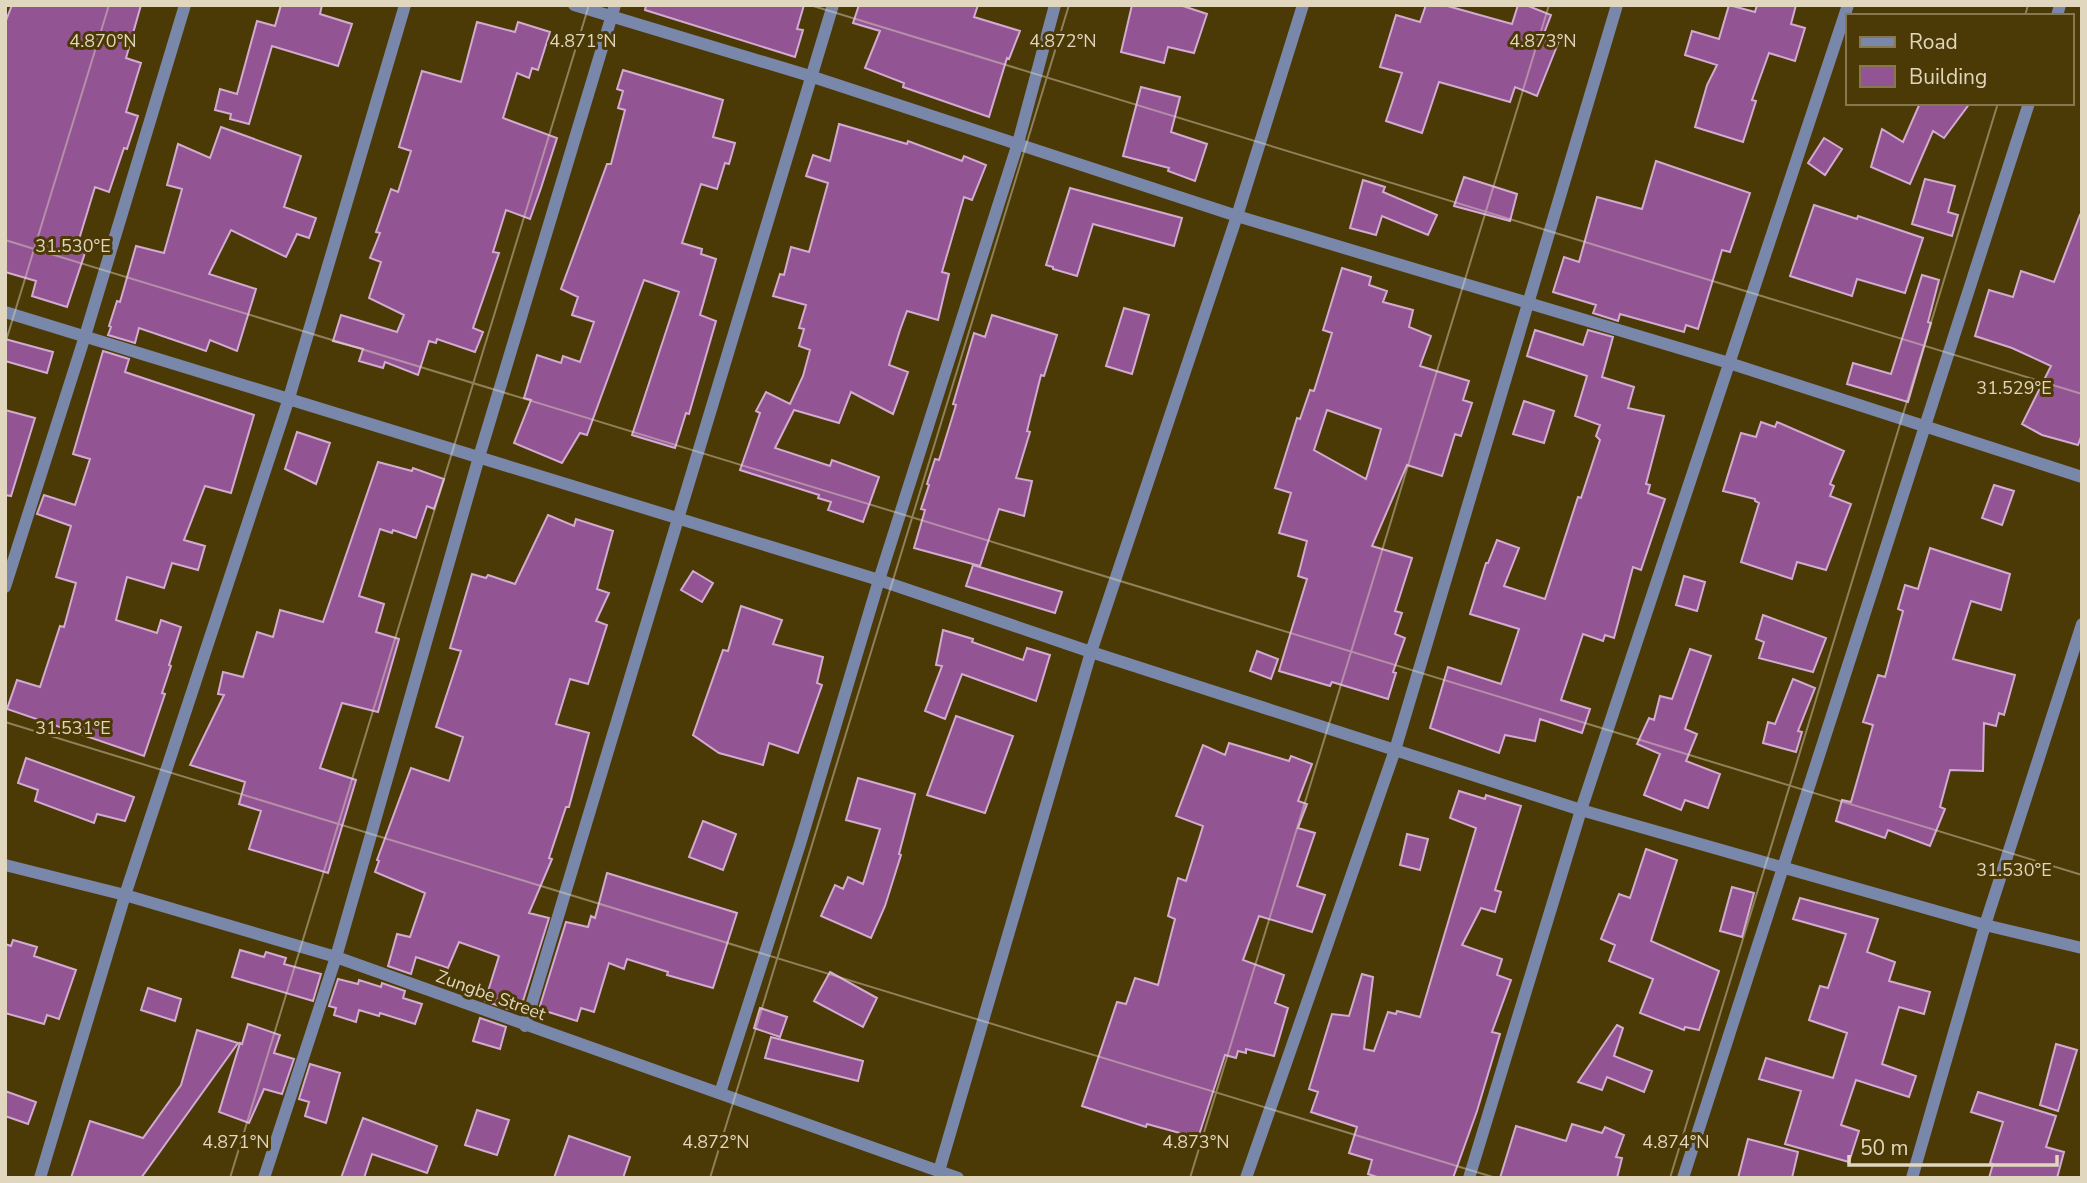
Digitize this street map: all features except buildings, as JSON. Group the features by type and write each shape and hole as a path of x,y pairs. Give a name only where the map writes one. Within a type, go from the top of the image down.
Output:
{"street":[{"path":"5,587 85,336 185,5"},
{"path":"40,1178 125,895 289,398 405,5"},
{"path":"574,5 613,11 1237,216 1729,363 2082,477"},
{"path":"525,1026 833,5"},
{"path":"720,1093 1018,143 1055,5"},
{"path":"939,1171 1091,652 1237,216 1303,5"},
{"path":"1246,1178 1395,750 1617,5"},
{"path":"1469,1178 1581,810 1848,5"},
{"path":"264,1178 336,957 479,457 613,11"},
{"path":"1683,1178 2028,105"},
{"path":"5,312 879,580 1091,652 1581,810 1985,925 2082,948"},
{"path":"1912,1178 1985,925 2082,624"},
{"name":"Zungbe Street","path":"5,865 125,895 336,957 958,1178"}]}
